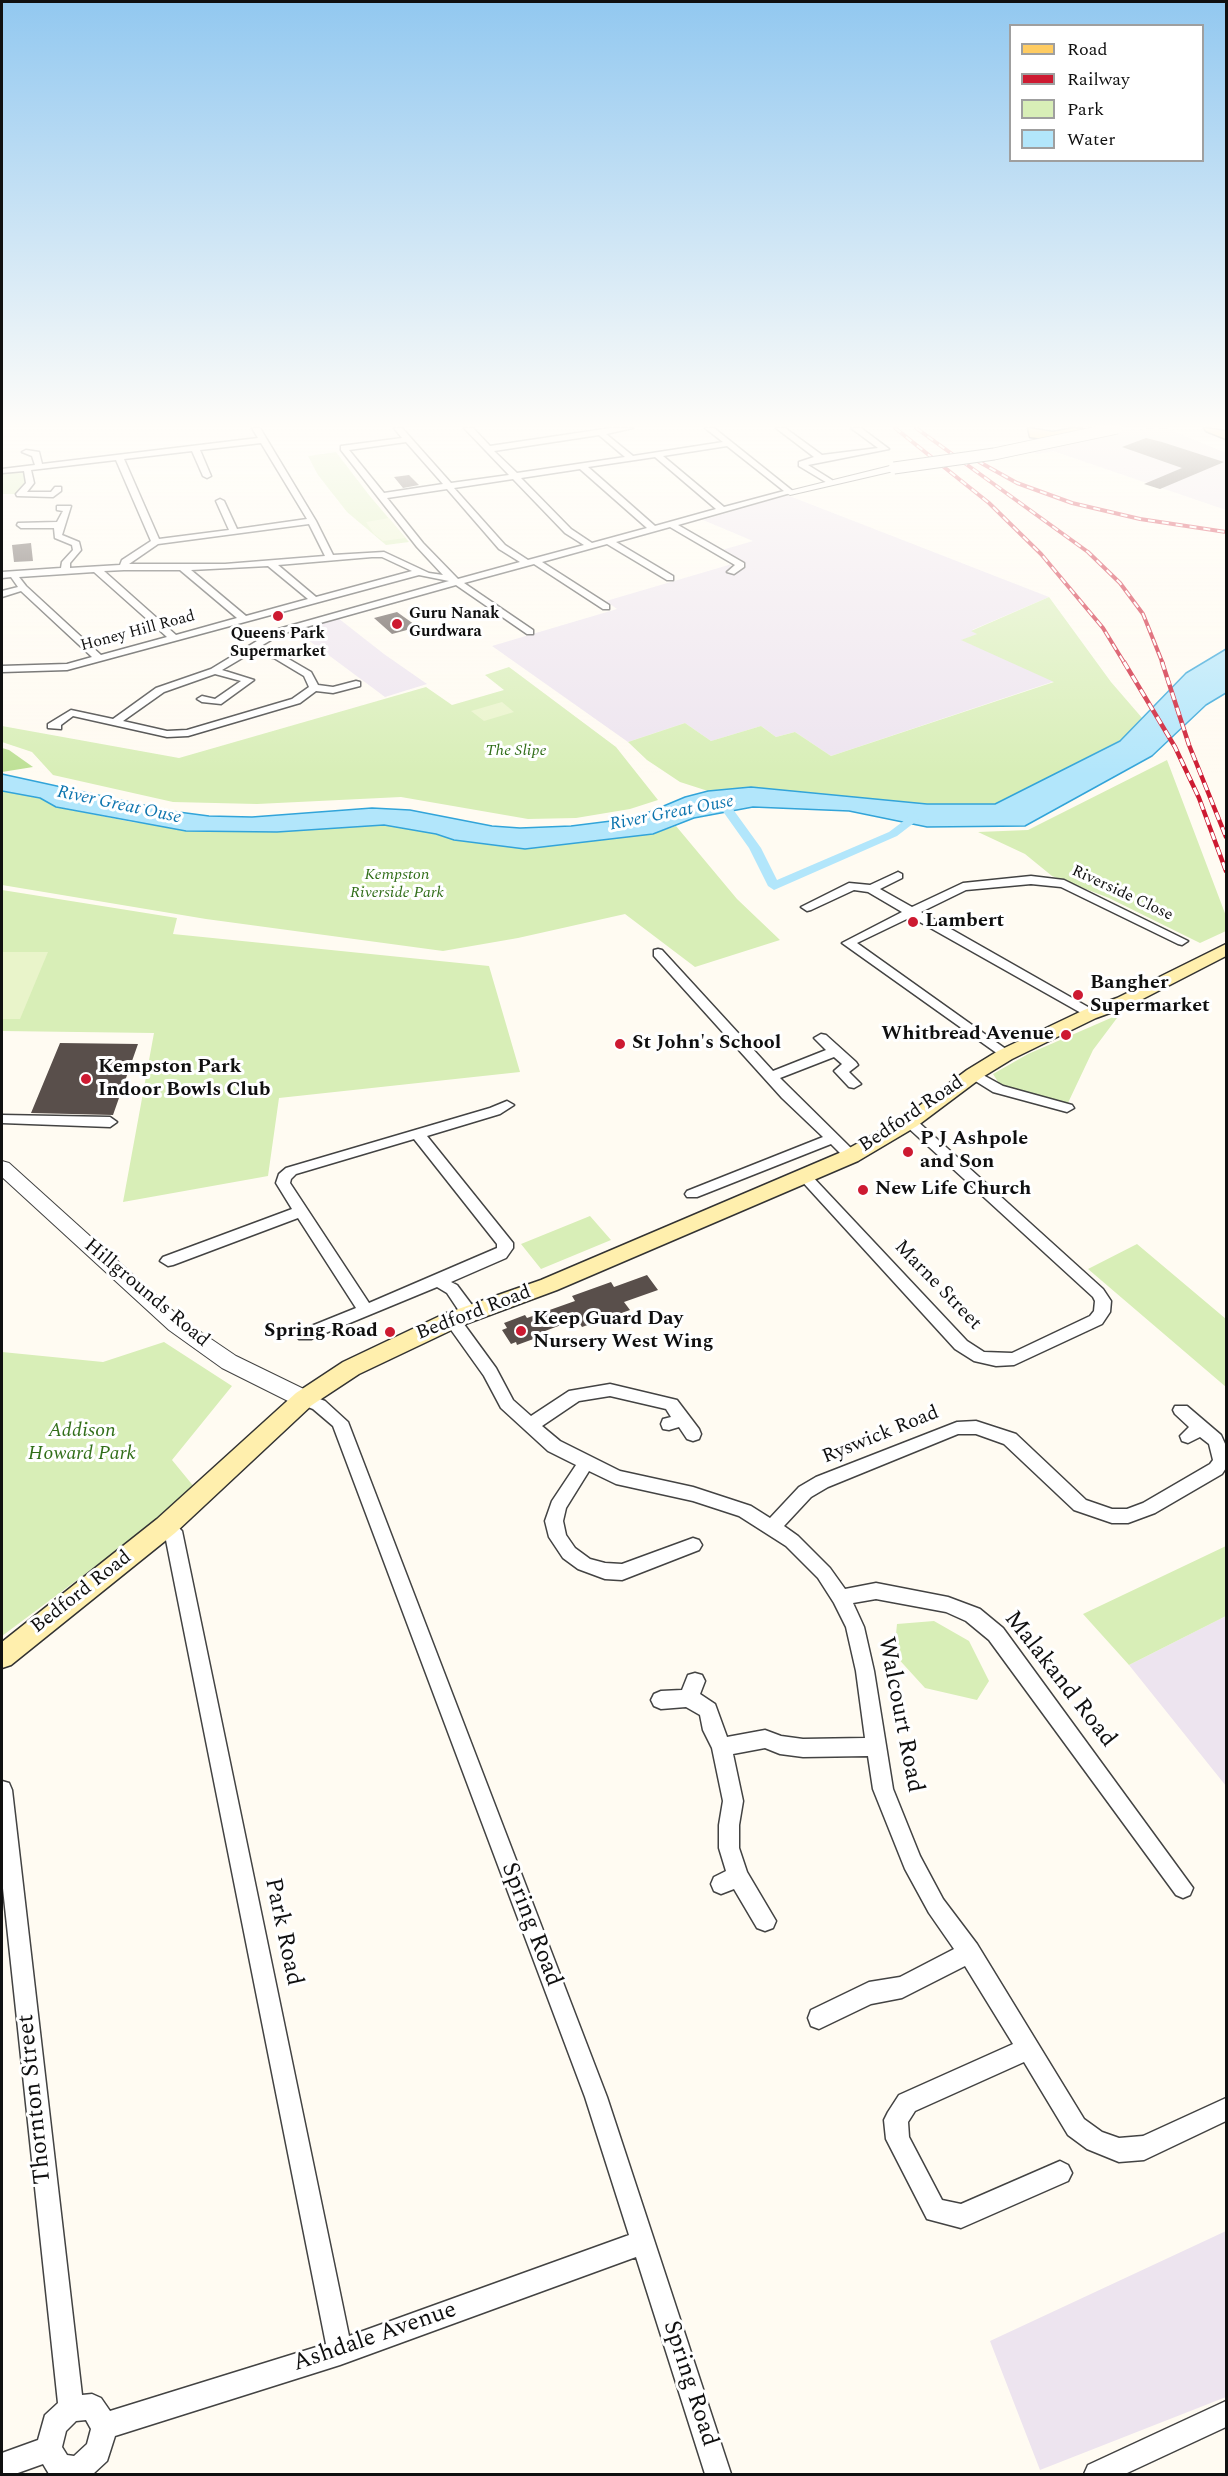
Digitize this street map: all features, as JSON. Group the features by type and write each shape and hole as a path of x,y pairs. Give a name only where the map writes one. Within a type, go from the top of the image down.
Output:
{"main road":[{"name":"Bedford Road","path":"2,1656 166,1526 304,1399 380,1352 460,1317 549,1285 851,1156 910,1122 974,1074 1005,1055 1090,1014 1123,1002 1227,949"}],"street":[{"path":"65,570 66,561 76,550 75,544"},
{"path":"123,567 125,562 154,544"},
{"path":"323,544 330,557"},
{"path":"421,544 453,580"},
{"path":"499,544 606,607"},
{"path":"587,544 591,546"},
{"path":"116,723 160,690 214,670 288,628 453,580 601,544"},
{"path":"611,544 670,578"},
{"path":"704,544 741,565 731,572"},
{"path":"2,575 95,568 272,564 380,554 418,571 453,580 530,632"},
{"path":"272,564 313,599"},
{"path":"182,566 244,618"},
{"name":"Honey Hill Road","path":"2,669 67,668 440,566"},
{"path":"95,568 174,638"},
{"path":"13,574 23,588 99,658"},
{"path":"2,594 23,588"},
{"path":"249,651 277,656 308,674 314,688"},
{"path":"202,699 217,702 249,680 214,670"},
{"path":"57,727 52,726 71,713 166,734 188,733 296,701 314,688 333,690 356,684"},
{"path":"871,889 898,876"},
{"name":"Riverside Close","path":"1005,1055 848,943 963,887 1047,880 1064,884 1182,941"},
{"path":"807,907 853,886 871,889 1090,1014"},
{"path":"658,953 771,1077 833,1138"},
{"path":"821,1038 851,1065 841,1071 854,1084"},
{"path":"771,1077 836,1051"},
{"path":"974,1074 998,1089 1067,1108"},
{"path":"366,1310 283,1183 284,1177 291,1171 418,1133 502,1112"},
{"path":"2,1119 110,1122"},
{"name":"Marne Street","path":"805,1177 961,1345 980,1356 996,1360 1014,1359 1096,1320 1102,1312 1103,1301 1098,1293 910,1122"},
{"path":"305,1335 501,1254 505,1243 418,1133"},
{"name":"Bedford Road","path":"692,1194 833,1138 851,1156"},
{"name":"Hillgrounds Road","path":"2,1167 176,1325 229,1362 304,1399"},
{"path":"168,1261 301,1211"},
{"name":"Walcourt Road","path":"438,1281 452,1289 460,1317 507,1404 554,1446 585,1463 627,1479 718,1500 773,1526 792,1541 824,1573 841,1598 855,1627 865,1671 883,1789 908,1852 936,1906 969,1952 1076,2127 1095,2141 1119,2150 1144,2148 1227,2109"},
{"path":"529,1426 575,1395 590,1391 610,1390 671,1404 676,1421 693,1434"},
{"name":"Spring Road","path":"304,1399 319,1405 340,1422 596,2097 718,2475"},
{"name":"Ryswick Road","path":"773,1526 805,1492 822,1482 957,1428 976,1426 1010,1439 1080,1505 1103,1514 1128,1516 1149,1508 1216,1470 1222,1461 1221,1452 1215,1440 1195,1432 1180,1410"},
{"path":"585,1463 573,1486 558,1506 554,1521 558,1537 569,1553 584,1564 622,1572 693,1545"},
{"name":"Park Road","path":"166,1526 173,1531 340,2352"},
{"name":"Malakand Road","path":"841,1598 876,1591 948,1605 974,1615 996,1634 1183,1888"},
{"path":"661,1700 692,1690 708,1710 713,1730 722,1747 733,1801 729,1826 729,1880 765,1921"},
{"path":"722,1747 765,1739 780,1745 803,1748 875,1747"},
{"name":"Thornton Street","path":"2,1790 70,2408"},
{"path":"819,2018 870,1993 902,1987 969,1952"},
{"path":"1027,2049 907,2103 896,2120 898,2139 935,2211 961,2216 1059,2173"},
{"name":"Ashdale Avenue","path":"105,2426 340,2352 643,2242"},
{"path":"92,2407 105,2426 98,2452 78,2472 59,2467 49,2449 54,2424 70,2408 92,2407"},
{"path":"1097,2475 1227,2414"},
{"path":"2,2466 49,2449"}],"shaded area":[{"path":"744,544 912,544 1049,597 972,630 978,634 962,640 1055,681 831,756 795,732 776,737 761,726 711,741 685,723 628,742 492,646 617,609 606,601 732,564 729,567 744,563 722,550"},
{"path":"338,618 427,684 385,697 296,631"},
{"path":"1226,1616 1226,1786 1129,1665"},
{"path":"1226,2231 1226,2397 1040,2470 990,2341"}],"green space":[{"path":"1049,597 1111,682 1143,719 1120,741 995,804 927,804 751,787 708,791 680,782 647,760 628,742 685,723 711,741 761,726 776,737 795,732 831,756 1054,682 961,640 977,634 971,631"},
{"name":"The Slipe","path":"509,667 616,747 658,800 630,809 576,818 528,819 401,797 257,804 173,802 53,775 32,752 2,742 2,726 179,758 426,687 452,705 504,690 485,675"},
{"path":"502,702 514,712 484,721 471,711"},
{"path":"2,748 9,750 33,767 2,772"},
{"path":"1167,760 1226,916 1226,931 1200,943 1109,898 1052,876 1025,854 978,832 1028,830"},
{"name":"Kempston Riverside Park","path":"2,791 40,798 56,807 132,822 214,832 277,832 384,825 436,834 454,840 525,849 653,834 676,826 737,899 780,940 695,967 625,914 518,938 443,951 206,919 2,885"},
{"path":"2,890 177,918 173,934 489,966 520,1072 279,1098 268,1176 123,1202 154,1033 2,1031"},
{"path":"2,952 48,952 20,1019 2,1019"},
{"path":"1120,1014 1093,1050 1067,1105 1000,1085 993,1074 1028,1054"},
{"path":"590,1216 611,1240 541,1269 521,1244"},
{"path":"1137,1244 1226,1319 1226,1387 1088,1269"},
{"name":"Addison Howard Park","path":"164,1342 232,1386 172,1460 195,1488 148,1527 2,1636 2,1352 103,1362"},
{"path":"1226,1546 1226,1616 1129,1665 1083,1614"},
{"path":"934,1621 969,1641 989,1681 977,1700 925,1688 894,1654 897,1624"}],"water":[{"name":"River Great Ouse","path":"1226,649 1226,693 1206,705 1152,756 1025,826 927,827 849,811 753,807 694,818 653,834 525,849 454,840 436,834 384,825 277,832 186,831 56,807 40,798 2,791 2,774 171,811 209,816 252,817 372,808 410,810 492,826 520,828 571,826 635,818 685,797 708,791 751,787 927,804 995,804 1120,741 1186,673"}],"building":[{"path":"31,544 33,561 14,562 12,545"},
{"name":"Guru Nanak Gurdwara","path":"397,612 418,627 392,634 374,618"},
{"name":"Kempston Park Indoor Bowls Club","path":"60,1043 138,1044 113,1115 31,1113"},
{"path":"647,1275 658,1290 624,1302 630,1310 582,1327 577,1319 537,1334 539,1337 517,1345 516,1342 511,1344 502,1330 507,1328 504,1323 525,1315 527,1318 575,1301 572,1296 611,1282 614,1287"}],"waterway":[{"name":"River Great Ouse","path":"723,803 755,848 774,886 893,834 917,816"}],"railway":[{"path":"1030,544 1103,628 1125,664"},
{"path":"1076,544 1120,583 1143,614 1163,664"},
{"path":"1124,662 1175,747 1199,798 1226,871"},
{"path":"1162,662 1189,745 1226,837"}],"place":[{"name":"Queens Park Supermarket","path":"278,616"},
{"name":"Guru Nanak Gurdwara","path":"397,624"},
{"name":"Lambert","path":"913,922"},
{"name":"Bangher Supermarket","path":"1078,995"},
{"name":"Whitbread Avenue","path":"1066,1035"},
{"name":"St John's School","path":"620,1044"},
{"name":"Kempston Park Indoor Bowls Club","path":"86,1079"},
{"name":"P J Ashpole and Son","path":"908,1152"},
{"name":"New Life Church","path":"863,1190"},
{"name":"Keep Guard Day Nursery West Wing","path":"521,1331"},
{"name":"Spring Road","path":"390,1332"}]}
